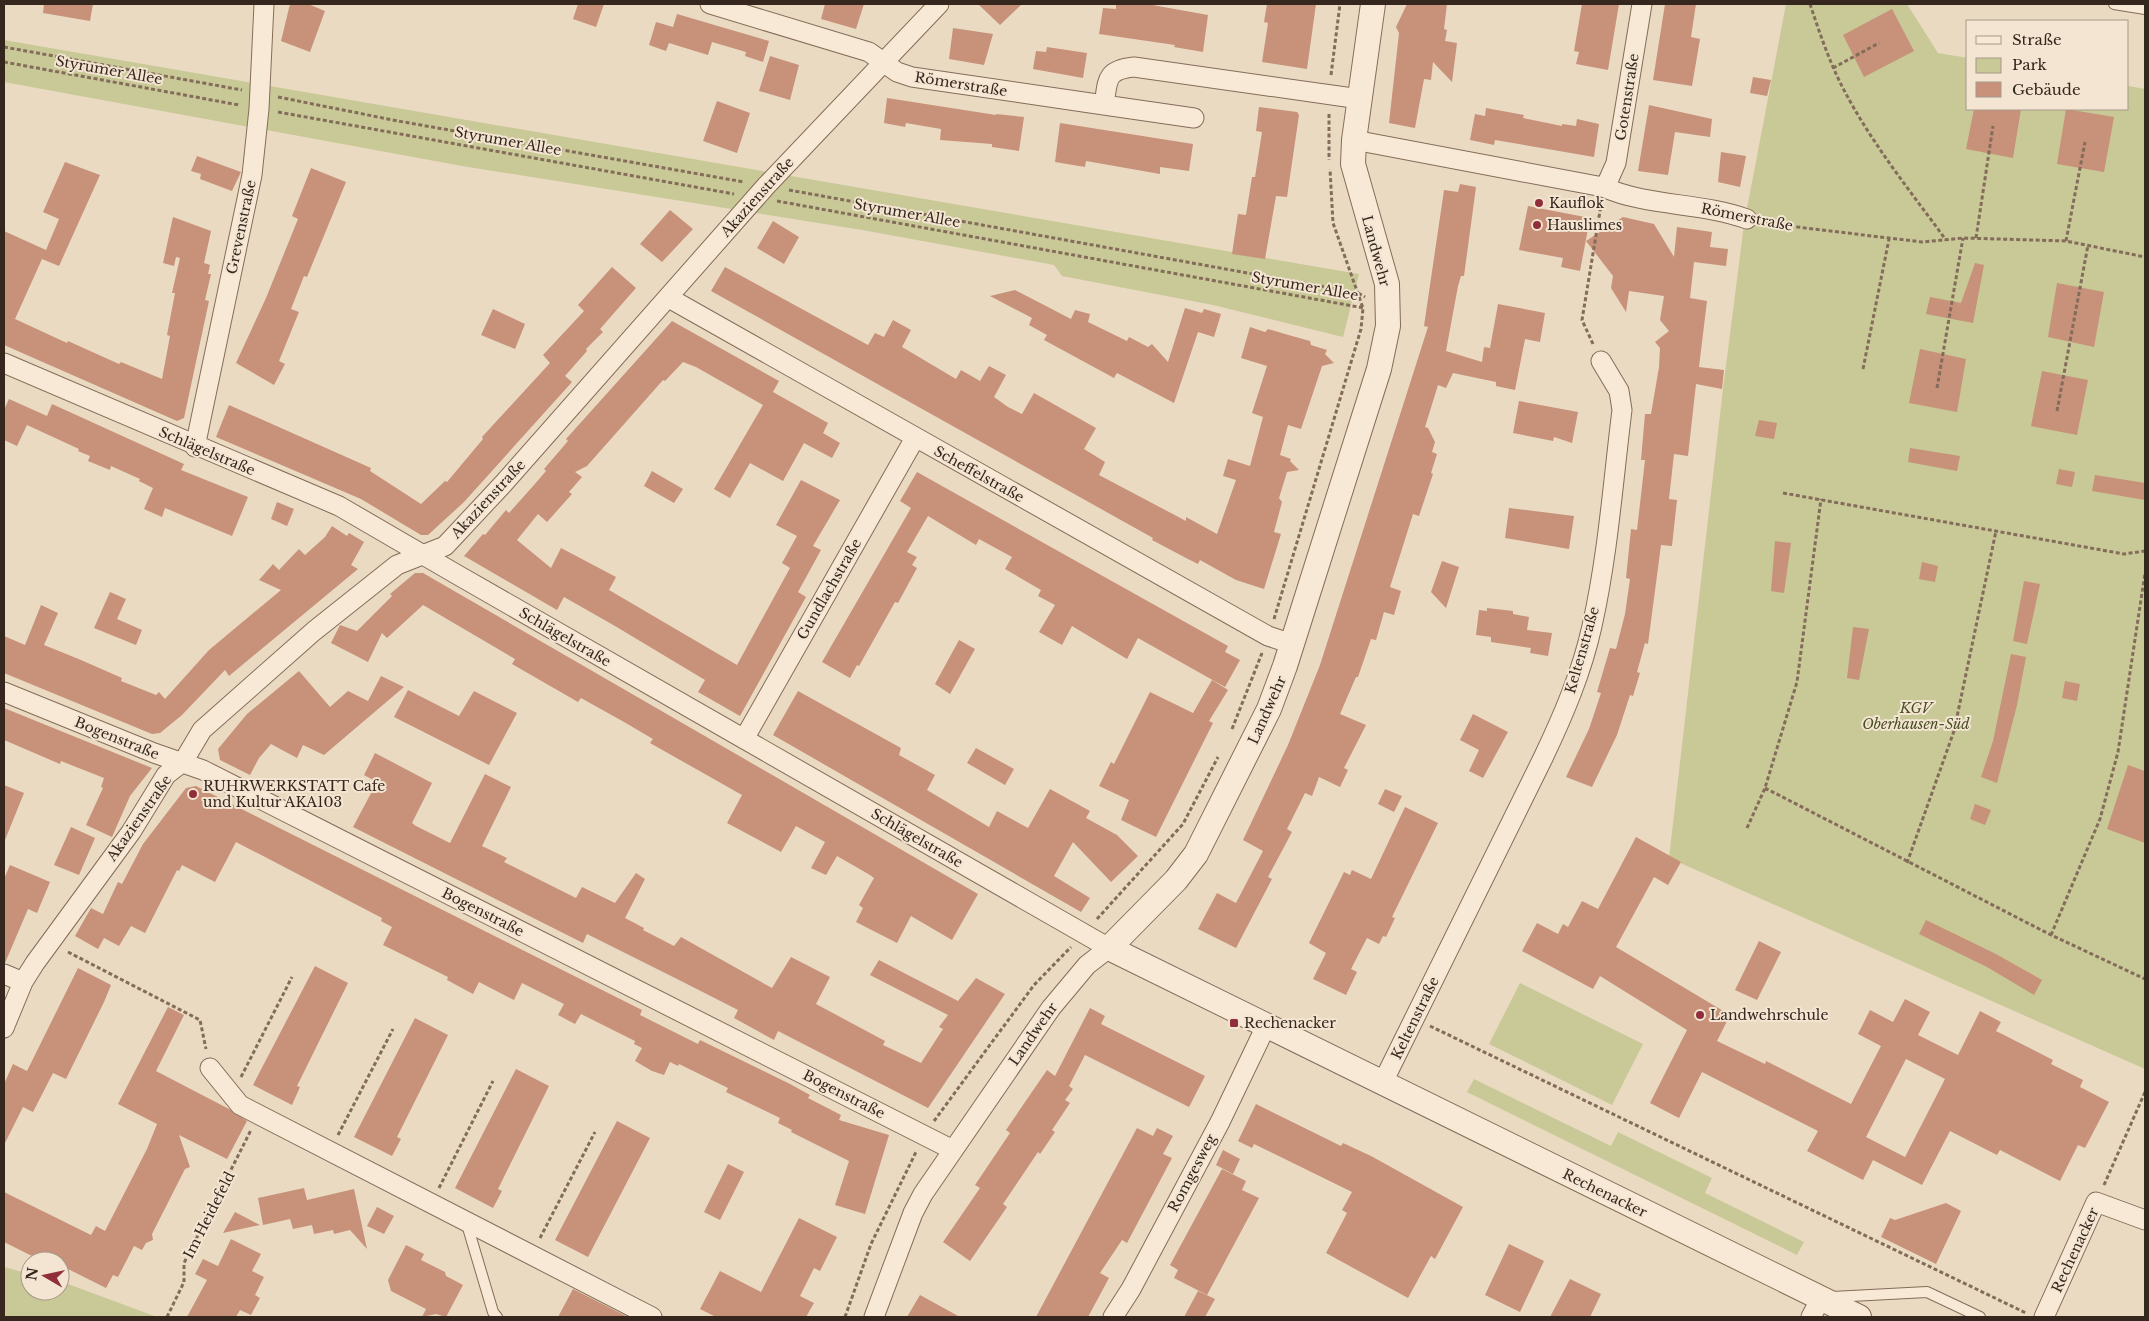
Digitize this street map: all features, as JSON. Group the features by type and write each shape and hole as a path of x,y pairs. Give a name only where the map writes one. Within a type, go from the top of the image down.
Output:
{"street":[{"name":"Römerstraße","path":"710,4 869,52 897,72 912,77 1194,118"},
{"name":"Akazienstraße","path":"4,1028 23,982 49,942 131,832 166,775 183,762 202,730 314,631 397,565 445,546 761,192 939,4"},
{"name":"Landwehr","path":"874,1317 913,1213 923,1194 1056,1001 1087,964 1109,948 1176,880 1196,854 1269,709 1292,644 1379,369 1385,344 1389,312 1385,275 1354,171 1354,140 1373,4"},
{"name":"Gotenstraße","path":"1603,187 1608,182 1616,163 1642,4"},
{"name":"Grevenstraße","path":"195,447 252,175 260,101 259,5"},
{"path":"1104,105 1108,79 1111,74 1124,68 1134,67 1360,100"},
{"name":"Römerstraße","path":"1354,140 1603,187 1623,196 1729,212 1747,219"},
{"name":"Scheffelstraße","path":"668,298 1268,636 1292,644"},
{"name":"Keltenstraße","path":"1382,1084 1557,728 1589,638 1605,550 1622,410 1619,391 1601,361"},
{"name":"Schlägelstraße","path":"4,363 195,447 339,506 1109,948"},
{"name":"Gundlachstraße","path":"744,740 915,438"},
{"name":"Bogenstraße","path":"4,692 154,753 183,762 953,1150"},
{"name":"Rechenacker","path":"1109,948 1382,1084 1816,1307 1859,1317"},
{"path":"4,974 23,982"},
{"name":"Romgesweg","path":"1113,1317 1130,1290 1216,1129 1266,1026"},
{"path":"210,1068 240,1105 652,1317"},
{"name":"Rechenacker","path":"2036,1315 2096,1202 2145,1220"}],"lane":[{"path":"2114,4 2145,10"},
{"path":"466,1221 493,1312 497,1317"},
{"path":"1816,1307 1927,1292 1980,1317"}],"path":[{"path":"1231,731 1268,636 1362,329 1363,308 1332,223 1329,95 1340,4"},
{"path":"1810,4 1832,68 1870,136 1946,240"},
{"path":"1832,68 1879,43"},
{"name":"Styrumer Allee","path":"4,47 260,101 761,192 1358,293 1389,312"},
{"name":"Styrumer Allee","path":"4,62 398,121 1389,312"},
{"path":"1976,238 1993,126"},
{"path":"2066,241 2085,142"},
{"path":"1601,361 1582,320 1603,187"},
{"name":"Römerstraße","path":"1747,219 1922,242 1963,238 2066,241 2145,257"},
{"path":"1937,388 1963,238"},
{"path":"1863,369 1889,239"},
{"path":"2057,411 2088,244"},
{"path":"1783,493 2124,554 2145,551"},
{"path":"1746,828 1765,788 1797,682 1821,499"},
{"path":"1908,863 1954,731 1996,531"},
{"path":"2051,935 2100,819 2118,752 2145,573"},
{"path":"845,1317 871,1244 924,1134 1034,985 1183,824 1222,748"},
{"path":"1765,788 2051,935 2145,979"},
{"path":"49,942 200,1020 210,1068"},
{"path":"231,1096 292,977"},
{"path":"1414,1018 2036,1315"},
{"path":"330,1151 393,1029"},
{"path":"431,1203 493,1081"},
{"path":"2096,1202 2145,1092"},
{"name":"Im Heidefeld","path":"167,1317 184,1282 184,1263 259,1114"},
{"path":"531,1255 594,1132"}],"green space":[{"name":"KGV Oberhausen-Süd","path":"1786,4 1907,4 1938,53 1966,58 1966,110 2129,110 2129,86 2145,89 2145,1069 1669,858 1744,224"},
{"path":"4,40 1359,274 1343,337 1213,305 1062,276 1054,265 862,230 462,166 4,82"},
{"path":"1520,983 1643,1044 1612,1105 1489,1044"},
{"path":"1474,1079 1611,1146 1618,1132 1712,1178 1705,1193 1804,1242 1797,1255 1467,1092"},
{"path":"4,1267 20,1271 20,1301 70,1301 70,1285 157,1317 4,1317"}],"building":[{"path":"44,4 93,4 90,21 43,13"},
{"path":"290,4 308,4 325,11 310,52 281,41"},
{"path":"578,4 604,4 596,27 573,19"},
{"path":"825,4 864,4 856,29 821,19"},
{"path":"978,4 1022,4 1000,25"},
{"path":"1116,4 1147,4 1208,15 1203,52 1174,47 1175,45 1099,34 1103,8 1116,9"},
{"path":"1267,4 1316,4 1307,69 1262,62 1268,23 1264,22"},
{"path":"1407,4 1447,4 1444,29 1447,30 1445,41 1457,43 1452,82 1433,62 1431,80 1424,79 1415,128 1389,123 1399,33 1396,27"},
{"path":"1582,4 1619,4 1608,70 1576,64 1579,52 1574,51"},
{"path":"1665,4 1696,4 1691,37 1700,39 1692,86 1653,80"},
{"path":"1892,9 1914,51 1864,77 1843,35"},
{"path":"677,14 769,41 763,62 745,56 746,52 712,42 708,55 669,43 666,51 649,45 656,22 673,27"},
{"path":"953,28 993,34 984,65 949,59"},
{"path":"1047,47 1087,53 1083,78 1033,69 1036,51 1046,52"},
{"path":"770,56 799,65 790,100 759,91"},
{"path":"1753,77 1771,80 1767,96 1750,93"},
{"path":"887,98 996,115 1024,117 1019,151 992,147 992,144 940,140 941,129 906,123 905,127 884,123"},
{"path":"717,101 750,113 737,153 703,141"},
{"path":"1649,105 1712,119 1710,137 1675,132 1668,175 1638,171"},
{"path":"1259,107 1297,112 1299,115 1287,197 1276,196 1265,259 1232,254 1238,214 1246,215 1252,177 1255,177 1262,132 1256,131"},
{"path":"1486,108 1524,115 1523,118 1562,126 1562,124 1576,126 1577,119 1599,124 1594,157 1495,140 1494,145 1470,140 1475,114 1485,116"},
{"path":"1974,110 2021,110 2013,158 1966,149"},
{"path":"2066,110 2114,117 2104,172 2057,164"},
{"path":"1060,123 1193,144 1189,171 1160,167 1160,174 1086,161 1085,167 1055,162"},
{"path":"1721,152 1746,156 1740,187 1718,182"},
{"path":"197,156 241,172 232,191 200,179 201,174 191,171"},
{"path":"65,162 100,175 59,266 42,259 15,319 67,343 68,341 119,364 121,362 162,379 170,336 167,335 175,293 172,293 180,258 176,257 174,266 163,263 173,217 211,231 204,263 210,265 208,274 211,274 205,300 209,301 184,418 177,421 4,345 4,231 46,250 59,219 43,212"},
{"path":"311,168 346,182 307,277 304,276 291,309 299,312 279,361 285,364 274,385 236,363 266,298 298,219 292,216"},
{"path":"1460,184 1476,187 1464,276 1461,276 1458,286 1446,351 1482,362 1484,347 1490,348 1498,304 1545,313 1540,342 1525,339 1515,390 1496,386 1496,382 1453,373 1446,388 1438,385 1425,427 1428,428 1435,442 1432,452 1437,454 1431,473 1433,474 1419,516 1413,514 1390,587 1401,591 1394,615 1384,612 1376,640 1371,639 1358,677 1356,677 1340,714 1366,725 1344,768 1348,770 1340,787 1319,777 1312,796 1305,793 1287,829 1292,832 1268,877 1272,879 1236,948 1198,929 1217,893 1236,903 1263,851 1243,840 1288,745 1320,665 1428,327 1424,326 1444,190 1458,192"},
{"path":"1528,206 1590,218 1580,271 1561,267 1563,258 1519,250"},
{"path":"670,210 693,229 662,262 640,244"},
{"path":"1623,217 1654,224 1674,257 1677,227 1712,232 1710,247 1728,249 1726,266 1694,262 1690,298 1707,301 1699,367 1724,370 1722,389 1696,384 1688,456 1674,454 1669,499 1677,500 1672,546 1661,545 1648,644 1645,643 1637,672 1640,673 1633,696 1630,695 1617,735 1592,787 1566,777 1589,729 1601,693 1597,692 1610,648 1616,649 1625,614 1630,579 1626,578 1631,529 1637,530 1645,460 1641,460 1645,414 1651,414 1659,367 1660,348 1655,342 1669,331 1660,320 1664,296 1629,291 1626,312 1611,288 1613,276 1586,241"},
{"path":"773,221 799,237 784,264 757,248"},
{"path":"1975,263 1984,265 1973,323 1926,314 1930,297 1961,303"},
{"path":"612,267 636,288 600,329 603,332 586,349 587,351 565,376 572,382 464,502 428,535 421,535 361,499 216,437 229,405 371,468 370,471 421,504 445,481 447,482 483,439 482,437 550,363 543,355 584,311 578,305"},
{"path":"725,267 868,345 875,333 884,337 893,320 911,330 902,347 956,379 961,370 980,381 989,366 1006,375 994,397 1022,414 1034,393 1096,428 1084,449 1105,462 1099,475 1186,521 1186,517 1217,534 1236,480 1223,476 1228,459 1250,466 1263,417 1252,413 1267,366 1241,358 1250,327 1265,332 1268,329 1310,341 1311,345 1327,350 1325,354 1334,363 1322,366 1301,429 1288,425 1280,455 1291,459 1290,461 1299,470 1287,472 1279,498 1282,502 1274,532 1281,534 1264,589 1236,580 1200,560 1198,564 1152,540 1153,538 711,291"},
{"path":"2057,283 2104,292 2094,347 2048,337"},
{"path":"1015,290 1071,319 1075,310 1090,314 1088,322 1127,341 1129,337 1148,347 1152,344 1168,362 1185,308 1202,313 1204,309 1221,314 1214,337 1198,332 1174,403 1117,373 1114,378 1044,340 1047,335 1029,325 1032,318 990,296"},
{"path":"493,309 525,324 515,349 481,335"},
{"path":"672,321 779,381 773,392 828,423 823,433 840,443 832,458 804,443 783,481 750,463 730,498 714,489 763,405 696,367 683,362 665,381 663,380 587,466 575,472 582,477 569,492 572,494 547,522 538,514 517,540 551,568 561,548 616,577 609,590 737,665 790,568 782,563 797,536 776,525 801,480 840,500 813,546 821,550 798,592 806,597 740,716 698,692 705,680 615,626 564,597 557,610 464,556 506,510 509,513 534,485 546,471 544,469 568,441 566,439"},
{"path":"1920,349 1966,359 1957,412 1909,403"},
{"path":"2042,371 2088,380 2077,435 2031,426"},
{"path":"9,399 47,416 52,404 184,464 181,470 248,497 232,536 165,508 162,517 144,509 153,488 139,481 140,479 111,466 110,470 88,461 90,456 78,451 79,449 27,425 17,446 4,440 4,410"},
{"path":"1519,401 1578,412 1572,443 1554,437 1553,441 1513,433"},
{"path":"1759,420 1777,423 1774,439 1755,436"},
{"path":"1910,448 1960,456 1957,471 1908,462"},
{"path":"2059,469 2075,472 2072,487 2056,484"},
{"path":"652,471 683,489 674,503 644,486"},
{"path":"917,472 1228,646 1225,652 1240,660 1225,687 1138,638 1127,659 1072,626 1062,645 1039,632 1055,605 1038,596 1041,590 1005,569 1012,557 979,539 976,545 928,516 907,552 917,557 912,565 917,568 898,603 895,602 859,666 857,665 850,678 822,662 911,508 900,501"},
{"path":"2095,475 2145,483 2145,500 2092,491"},
{"path":"277,502 294,509 287,526 271,519"},
{"path":"1509,508 1574,516 1569,549 1505,538"},
{"path":"332,526 347,536 349,533 364,542 351,565 358,569 229,676 225,670 182,715 160,733 152,734 4,673 4,636 25,645 41,605 58,613 44,645 122,678 121,681 156,695 159,692 165,699 209,650 281,590 259,580 273,564 279,570 299,549 305,555 325,537"},
{"path":"1775,541 1791,543 1784,593 1771,591"},
{"path":"1442,561 1459,567 1446,608 1431,592"},
{"path":"1922,562 1938,566 1935,582 1919,579"},
{"path":"415,573 423,573 978,894 952,940 911,916 897,943 856,922 863,908 859,905 874,878 837,856 826,875 811,868 825,842 796,826 781,852 727,823 742,795 650,743 653,739 624,722 581,698 578,702 512,664 515,659 423,605 387,638 382,633 368,662 331,643 340,625 357,631 392,596 390,594"},
{"path":"2024,581 2040,584 2027,644 2013,641"},
{"path":"110,592 126,599 117,619 142,630 136,645 94,628"},
{"path":"1487,608 1513,611 1513,614 1529,617 1527,630 1552,633 1548,656 1530,653 1531,648 1491,642 1491,637 1476,635 1479,610 1487,611"},
{"path":"1853,627 1869,629 1859,680 1847,678"},
{"path":"959,640 975,649 950,694 935,684"},
{"path":"2011,654 2026,657 2017,705 1997,783 1981,777 1993,741"},
{"path":"299,671 330,707 348,691 368,701 381,676 404,687 324,755 303,745 297,758 271,744 259,758 250,775 220,760 218,749 247,714"},
{"path":"1212,680 1228,690 1209,721 1213,723 1156,837 1121,820 1129,800 1099,786 1111,762 1114,764 1150,692 1193,713"},
{"path":"2065,681 2080,684 2077,701 2062,698"},
{"path":"408,690 459,716 474,691 517,713 489,765 394,717"},
{"path":"798,691 901,748 899,755 935,775 927,790 989,827 997,811 1028,828 1050,789 1090,811 1086,818 1117,835 1138,856 1111,882 1073,842 1054,876 1090,898 1081,912 773,735"},
{"path":"4,708 152,768 130,796 112,837 86,825 103,788 101,787 104,778 61,761 60,764 4,740"},
{"path":"1473,714 1508,732 1483,778 1469,771 1479,750 1460,740"},
{"path":"976,748 1014,769 1005,785 967,763"},
{"path":"375,753 432,783 412,823 416,826 450,843 485,774 511,787 482,846 507,858 504,862 576,898 582,887 615,903 636,873 645,879 625,918 644,928 643,930 674,946 681,937 772,988 791,957 830,977 816,1004 885,1041 883,1045 921,1063 943,1029 939,1027 948,1015 870,975 879,960 958,1001 976,978 1005,994 928,1108 778,1031 774,1040 734,1018 738,1010 587,934 583,943 353,827 377,782 364,775"},
{"path":"2128,765 2145,771 2145,843 2107,829"},
{"path":"4,785 24,793 5,840 4,840"},
{"path":"196,786 642,1010 640,1015 698,1044 700,1040 790,1084 810,1095 808,1098 841,1115 839,1120 889,1135 865,1214 835,1205 849,1161 791,1132 792,1130 778,1123 780,1118 726,1092 728,1088 679,1064 678,1066 670,1062 664,1075 652,1071 635,1061 642,1048 634,1044 635,1041 581,1014 575,1024 558,1015 564,1004 522,983 514,1000 479,982 473,994 447,980 448,977 383,945 392,927 381,921 382,918 236,842 215,882 182,865 179,871 177,870 145,933 131,926 119,946 104,938 98,949 75,936 91,908 103,914 118,882 122,884 143,844 186,788"},
{"path":"1385,789 1402,796 1394,812 1378,804"},
{"path":"1975,804 1991,810 1985,825 1970,819"},
{"path":"1405,807 1438,823 1392,917 1395,918 1386,937 1383,936 1379,944 1367,938 1351,969 1357,972 1346,995 1313,979 1326,953 1309,943 1344,872 1350,875 1352,870 1371,879"},
{"path":"71,827 95,838 79,875 54,865"},
{"path":"1636,837 1681,862 1668,885 1654,877 1616,947 1730,1015 1717,1041 1765,1064 1766,1061 1851,1104 1881,1046 1858,1034 1870,1010 1893,1022 1905,999 1930,1012 1918,1035 1958,1055 1980,1011 2001,1022 1996,1031 2053,1060 2051,1064 2083,1080 2080,1087 2109,1102 2085,1148 2078,1145 2060,1181 2000,1150 1997,1155 1950,1131 1922,1185 1873,1160 1863,1180 1807,1151 1818,1131 1702,1072 1679,1118 1650,1103 1687,1030 1600,976 1593,989 1522,951 1537,923 1558,934 1563,924 1568,927 1582,901 1598,909","holes":["1906,1059 1945,1079 1905,1157 1866,1137"]},
{"path":"10,865 50,882 37,913 28,909 5,963 4,879"},
{"path":"1926,920 1996,954 2042,980 2034,995 1987,967 1919,934"},
{"path":"1759,941 1781,952 1757,1000 1735,990"},
{"path":"315,966 348,983 297,1086 300,1087 292,1105 253,1085"},
{"path":"78,968 111,985 104,1002 66,1079 53,1073 33,1112 23,1107 4,1145 4,1084 13,1064 27,1071"},
{"path":"168,1007 184,1015 156,1071 229,1109 247,1121 227,1159 179,1135 190,1167 185,1169 152,1234 153,1240 146,1243 142,1250 134,1246 118,1277 113,1275 106,1288 70,1270 70,1251 22,1251 4,1242 4,1192 91,1235 96,1226 105,1231 147,1149 157,1124 118,1104"},
{"path":"1090,1008 1105,1016 1101,1024 1205,1076 1189,1107 1085,1055 1069,1086 1073,1089 1065,1100 1070,1103 1052,1130 1055,1132 1040,1154 1038,1152 1003,1204 1007,1207 970,1261 943,1242 980,1188 975,1185 1010,1133 1006,1130 1047,1070 1055,1076"},
{"path":"415,1018 448,1035 397,1137 401,1139 392,1156 354,1137"},
{"path":"516,1069 549,1086 498,1189 502,1191 493,1208 455,1188"},
{"path":"1256,1104 1341,1146 1343,1143 1371,1156 1463,1207 1435,1259 1431,1256 1408,1298 1326,1253 1347,1213 1342,1210 1352,1192 1254,1144 1252,1148 1238,1141"},
{"path":"617,1121 650,1138 588,1257 555,1240"},
{"path":"1137,1128 1153,1136 1157,1128 1173,1136 1163,1154 1172,1158 1127,1243 1122,1240 1100,1273 1109,1278 1088,1317 1036,1317"},
{"path":"1223,1150 1240,1159 1233,1174 1216,1165"},
{"path":"728,1164 744,1172 720,1220 704,1212"},
{"path":"1222,1169 1246,1181 1242,1190 1259,1198 1207,1295 1174,1278 1178,1270 1170,1265"},
{"path":"304,1188 307,1200 354,1189 367,1249 350,1230 334,1234 333,1230 314,1234 312,1225 293,1229 290,1219 263,1225 258,1198"},
{"path":"1946,1203 1961,1211 1936,1264 1881,1237 1890,1218 1895,1220"},
{"path":"377,1207 394,1216 384,1234 367,1226"},
{"path":"235,1212 260,1225 223,1233"},
{"path":"799,1218 837,1237 820,1271 814,1268 800,1296 814,1303 806,1317 716,1317 700,1309 720,1271 761,1292"},
{"path":"231,1239 261,1254 252,1271 264,1277 255,1295 260,1298 251,1315 240,1310 236,1317 187,1317 207,1280 195,1274 203,1259 218,1266"},
{"path":"1509,1244 1544,1261 1520,1312 1485,1295"},
{"path":"406,1245 424,1254 421,1260 445,1272 446,1276 463,1285 446,1317 436,1314 422,1317 426,1309 391,1291 388,1280"},
{"path":"1570,1279 1601,1294 1590,1317 1550,1317"},
{"path":"573,1289 628,1317 558,1317"},
{"path":"1198,1291 1215,1299 1205,1317 1184,1317"},
{"path":"920,1295 960,1317 907,1317"}],"place":[{"name":"Kauflok","path":"1539,203"},
{"name":"Hauslimes","path":"1537,225"},
{"name":"RUHRWERKSTATT Cafe und Kultur AKA103","path":"193,794"},
{"name":"Landwehrschule","path":"1700,1015"},
{"name":"Rechenacker","path":"1234,1023"}]}
